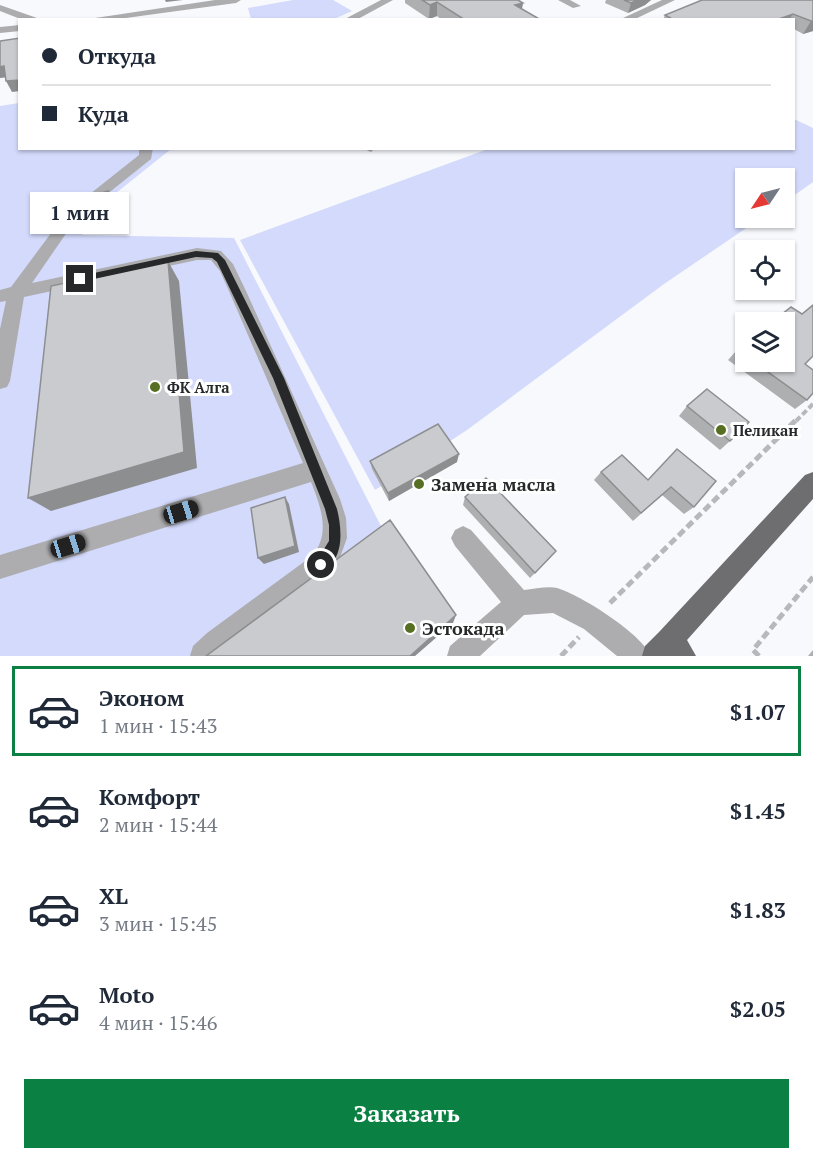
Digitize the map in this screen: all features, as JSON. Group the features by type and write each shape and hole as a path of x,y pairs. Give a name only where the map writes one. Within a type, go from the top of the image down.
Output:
{"main road":[{"path":"669,651 813,483"}],"street":[{"path":"99,18 199,2 236,0"},
{"path":"353,18 388,0"},
{"path":"563,0 576,6"},
{"path":"628,18 670,0"},
{"path":"0,8 28,18"},
{"path":"0,30 18,28"},
{"path":"0,381 8,295 71,216 146,156 146,150"},
{"path":"8,295 196,254 214,255 227,268 279,378 316,470 335,525 335,541 331,553 321,565 216,642 203,656"},
{"path":"0,567 316,470"},
{"path":"463,538 519,603"},
{"path":"460,656 519,603 555,600 593,620 638,656"}],"path":[{"path":"561,656 659,553 813,404"},
{"path":"759,656 753,650 813,577"}],"shaded area":[{"path":"293,0 333,0 352,11 336,18 251,18 248,8"},
{"name":"ФК Алга","path":"18,103 18,150 170,150 86,217 82,235 234,238 386,536 226,656 0,656 0,106"},
{"path":"795,119 813,128 813,182 795,195 795,168 735,168 735,228 746,228 664,284 467,430 375,490 240,240 485,150 795,150"}],"building":[{"path":"422,0 518,0 523,3 515,5 538,18 462,18 437,2 430,5"},
{"path":"702,0 813,0 813,21 793,14 782,18 670,18 665,15"},
{"path":"18,38 18,80 6,81 4,66 0,67 0,41"},
{"path":"108,191 119,208 92,218 82,200"},
{"path":"168,261 184,452 28,498 51,286"},
{"path":"813,305 813,356 805,364 813,370 813,393 807,400 768,372 795,372 795,312 785,312 791,307 802,314"},
{"path":"707,389 749,422 730,441 687,406"},
{"path":"438,424 459,454 388,493 370,461"},
{"path":"677,449 716,481 694,507 671,487 641,513 601,472 622,455 648,480"},
{"path":"486,478 556,551 535,573 465,497"},
{"path":"285,497 295,546 258,558 251,508"},
{"path":"390,520 456,615 410,656 206,656"}],"place":[{"name":"ФК Алга","path":"155,387"},
{"name":"Пеликан","path":"721,430"},
{"name":"Замена масла","path":"419,484"},
{"name":"Эстокада","path":"410,628"}],"route":[{"path":"80,279 196,254 207,253 221,260 227,268 279,378 331,509 335,525 335,541 331,553 321,565"}]}
